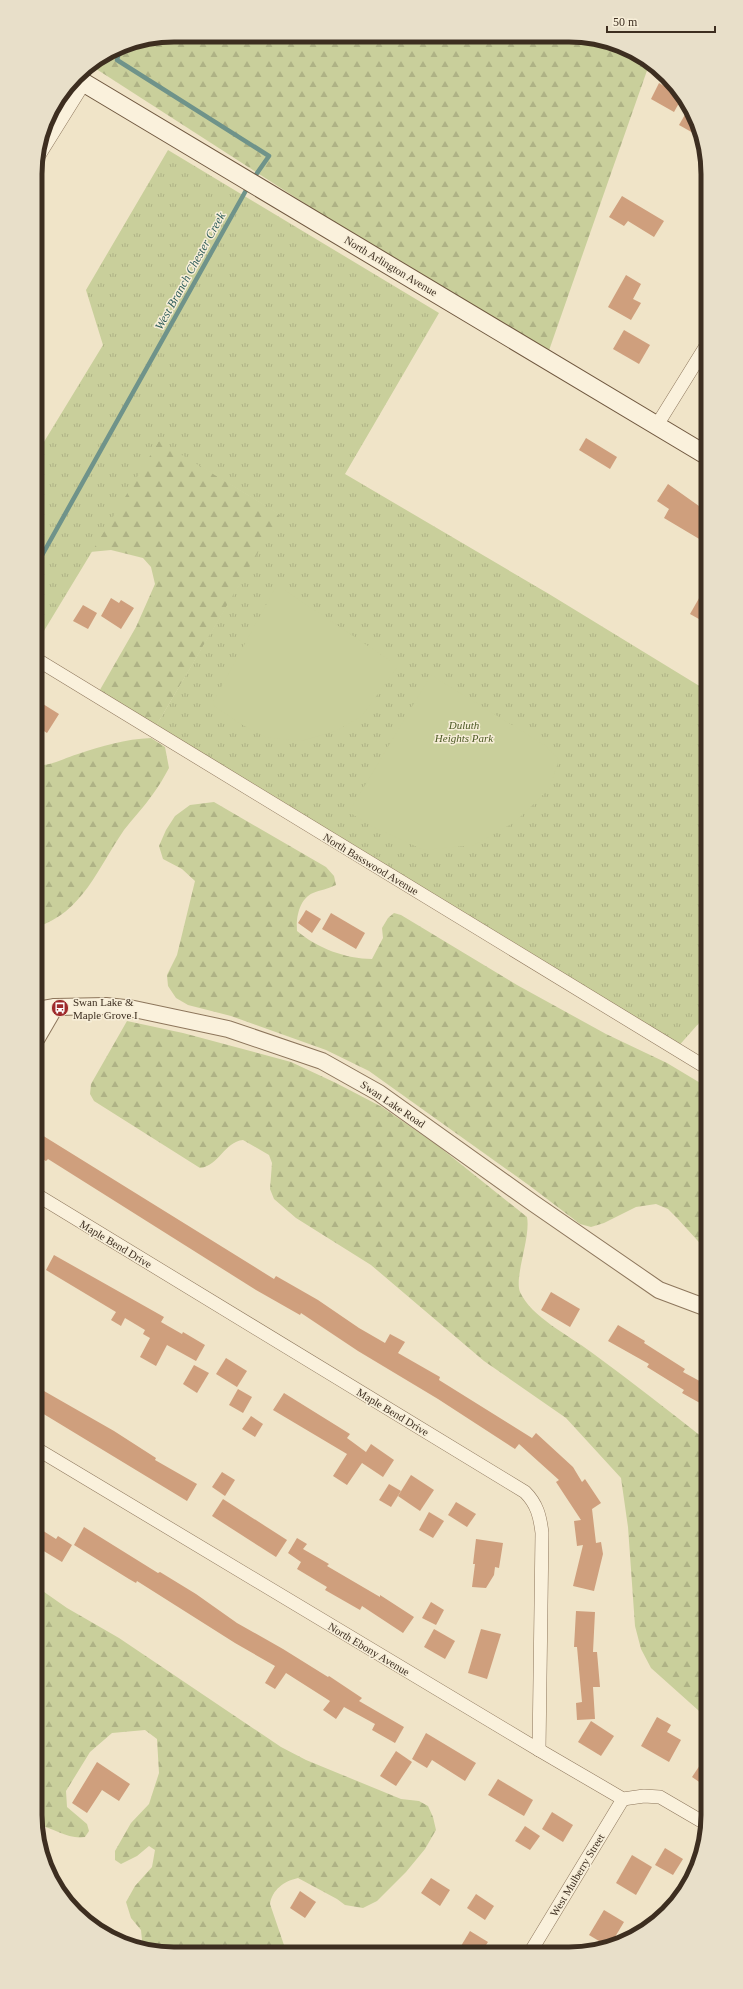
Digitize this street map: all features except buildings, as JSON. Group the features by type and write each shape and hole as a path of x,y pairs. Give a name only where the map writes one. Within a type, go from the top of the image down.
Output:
{"main road":[{"name":"North Arlington Avenue","path":"81,81 701,452"}],"street":[{"path":"46,143 78,84"},
{"path":"657,425 701,354"},
{"name":"North Basswood Avenue","path":"42,663 701,1064"},
{"name":"Swan Lake Road","path":"42,1009 55,1007 106,1006 134,1009 228,1029 322,1061 380,1093 533,1203 659,1290 701,1306"},
{"path":"42,1029 55,1007"},
{"name":"Maple Bend Drive","path":"42,1198 511,1484 533,1500 538,1509 542,1533 539,1750"},
{"name":"North Ebony Avenue","path":"42,1452 623,1799"},
{"path":"623,1799 644,1796 660,1797 701,1820"},
{"name":"West Mulberry Street","path":"532,1947 623,1799"}],"green space":[{"path":"174,42 578,42 612,49 642,64 648,68 546,359 95,68 108,60 131,49 157,43"},
{"name":"Duluth Heights Park","path":"168,150 439,313 345,474 549,594 701,687 701,1021 676,1049 153,731 280,515 159,441 42,634 42,445 103,345 86,290"},
{"path":"159,440 281,515 153,731 97,695 136,627 155,584 151,567 143,558 111,550 90,552"},
{"path":"277,585 398,666 362,716 336,731 301,741 265,737 237,722 212,704"},
{"path":"431,675 546,746 559,760 549,789 515,822 474,845 424,850 373,827 349,812"},
{"path":"151,738 165,747 169,768 150,799 124,830 88,887 66,911 52,921 42,925 42,765 53,763 114,743"},
{"path":"214,802 326,867 334,876 336,885 308,896 299,909 297,920 297,931 314,943 342,955 372,959 383,938 382,928 388,918 394,913 401,915 517,985 606,1034 667,1063 701,1083 701,1244 668,1209 656,1204 636,1207 604,1223 591,1227 580,1224 530,1186 369,1071 326,1050 231,1016 188,1005 176,998 168,986 167,975 177,955 195,881 182,869 163,859 159,846 166,830 175,816 190,805"},
{"path":"127,1021 183,1033 291,1062 382,1107 437,1145 527,1217 527,1235 519,1277 520,1292 525,1301 542,1318 606,1363 701,1436 701,1713 651,1668 641,1649 635,1626 628,1527 621,1478 566,1418 484,1361 371,1265 296,1218 274,1199 270,1189 272,1163 269,1155 243,1140 231,1145 212,1163 200,1168 94,1101 90,1094 91,1084"},
{"path":"42,1590 67,1608 119,1638 281,1747 306,1760 401,1799 419,1801 428,1806 433,1817 436,1830 425,1849 406,1872 377,1901 363,1908 345,1905 337,1899 298,1878 288,1881 276,1890 270,1904 285,1947 174,1947 157,1946 142,1943 141,1930 131,1918 126,1902 135,1886 152,1867 155,1850 149,1846 137,1856 121,1864 115,1860 115,1851 131,1823 149,1804 159,1773 157,1739 145,1730 112,1733 90,1752 66,1791 67,1807 87,1824 89,1831 85,1837 73,1837 42,1824"}],"waterway":[{"name":"West Branch Chester Creek","path":"118,55 117,60 269,156 253,179"},
{"name":"West Branch Chester Creek","path":"42,555 249,185"}],"place":[{"name":"Swan Lake & Maple Grove I","path":"60,1008"}]}
